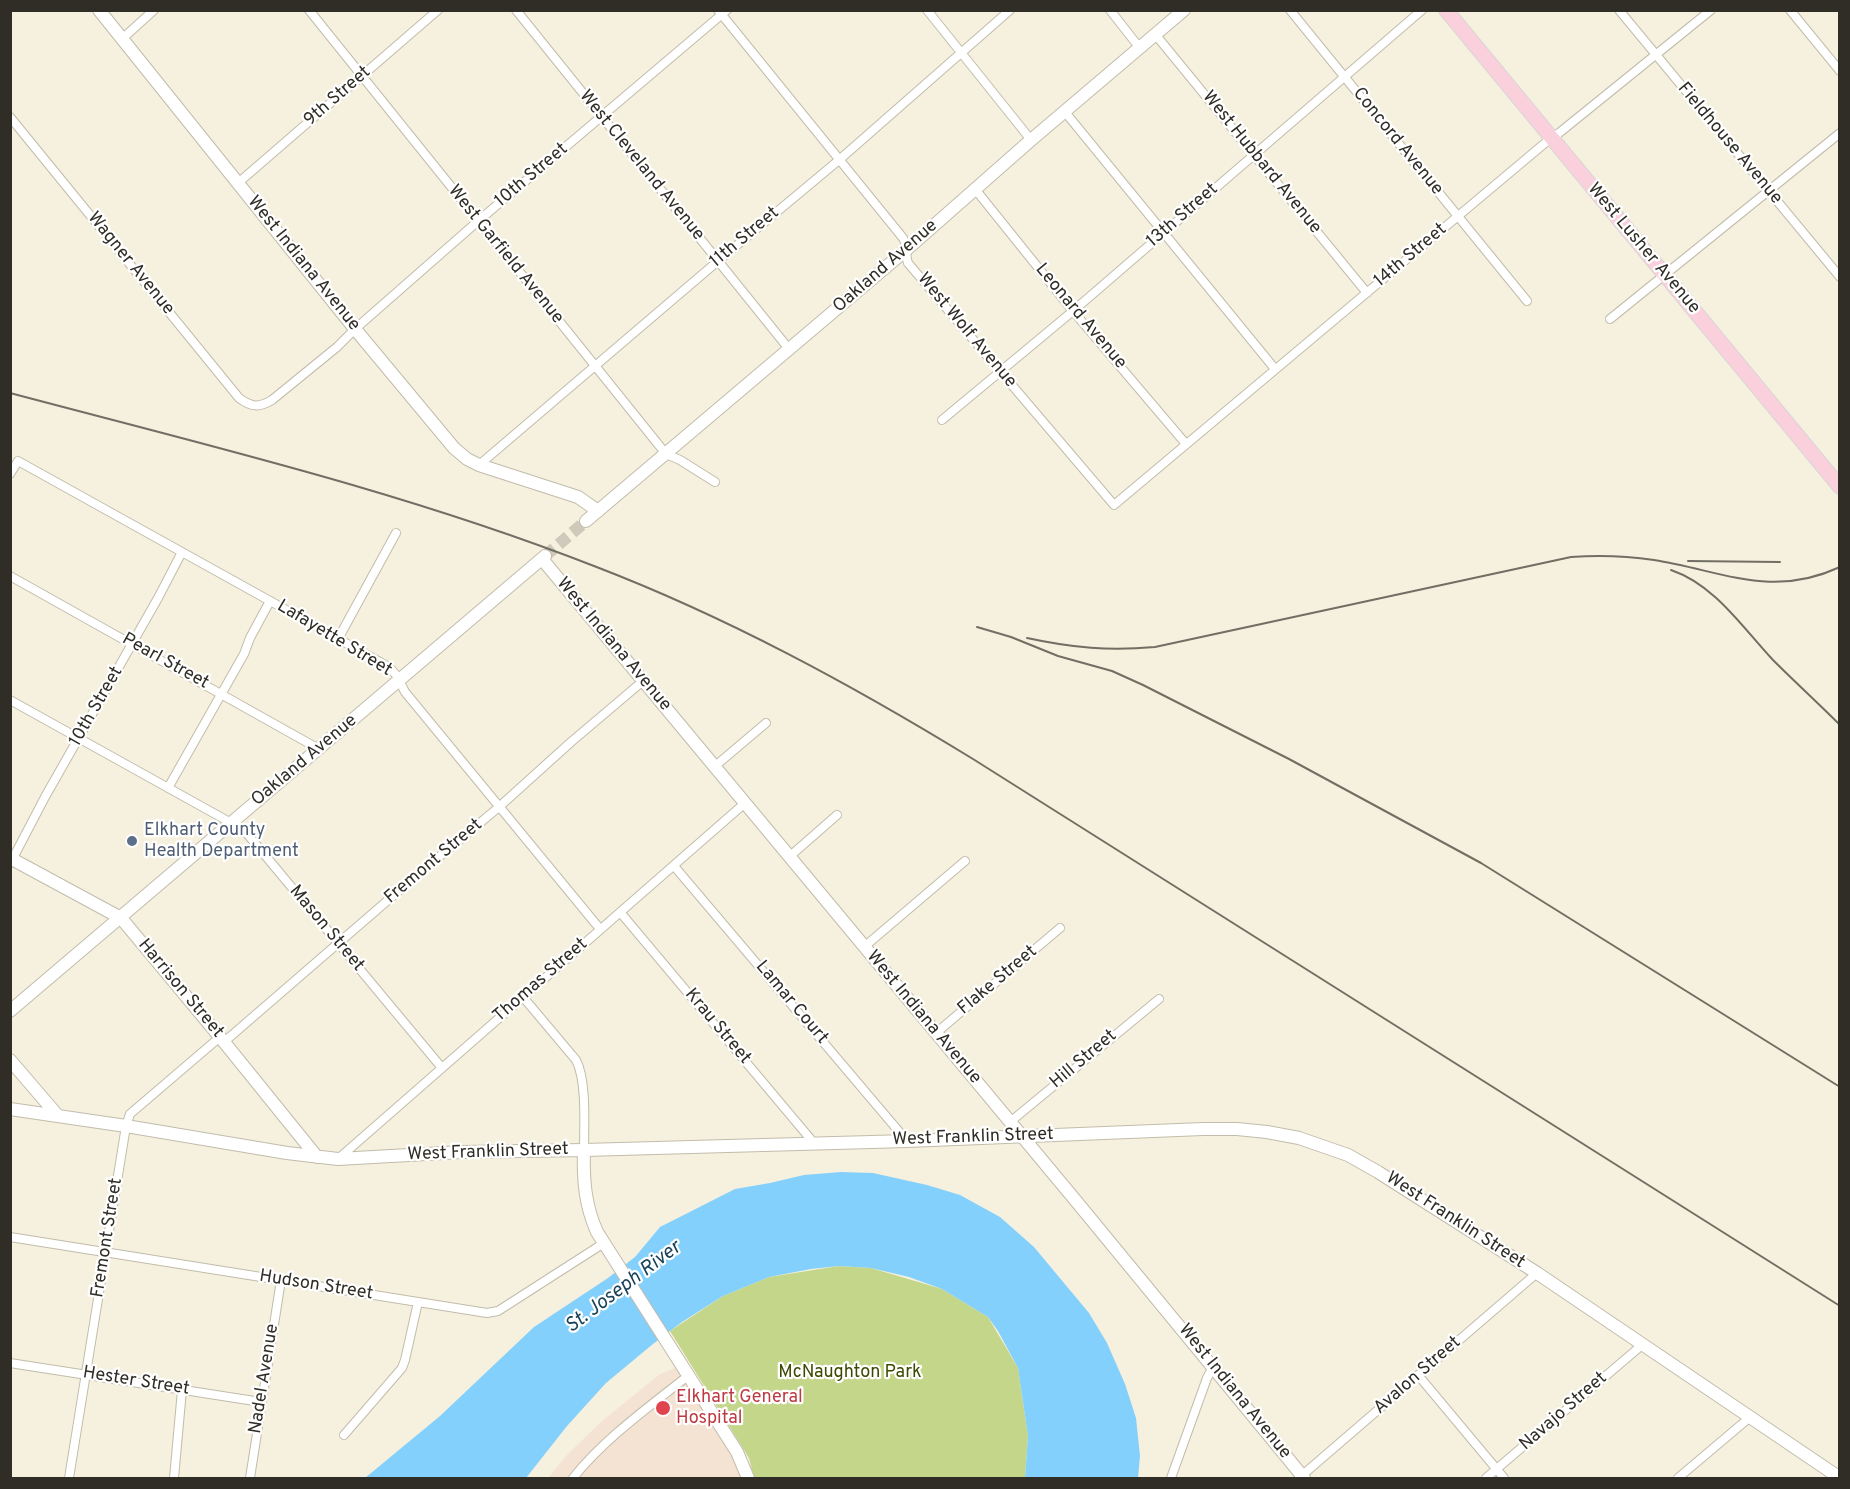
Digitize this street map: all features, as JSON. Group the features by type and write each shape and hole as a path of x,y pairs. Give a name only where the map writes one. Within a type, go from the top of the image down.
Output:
{"main road":[{"name":"West Lusher Avenue","path":"1446,10 1665,276 1837,479"}],"street":[{"name":"West Indiana Avenue","path":"99,10 355,329 454,448 479,465 578,497 598,511"},
{"path":"122,39 154,10"},
{"name":"West Garfield Avenue","path":"309,10 477,222 666,454 715,482"},
{"name":"9th Street","path":"238,183 438,10"},
{"name":"West Cleveland Avenue","path":"516,10 789,350"},
{"path":"927,10 1031,140"},
{"name":"11th Street","path":"479,465 839,160 1010,10"},
{"path":"1110,10 1139,47"},
{"name":"Oakland Avenue","path":"586,521 789,350 1184,10"},
{"name":"Concord Avenue","path":"1290,10 1527,301"},
{"name":"13th Street","path":"942,420 1164,233 1422,10"},
{"name":"Fieldhouse Avenue","path":"1618,10 1839,277"},
{"name":"14th Street","path":"1114,505 1551,138 1711,10"},
{"path":"1790,10 1839,71"},
{"name":"10th Street","path":"254,407 263,405 280,394 337,347 477,222 722,12"},
{"name":"West Wolf Avenue","path":"722,12 903,238 908,264 1114,505"},
{"name":"West Hubbard Avenue","path":"1155,34 1366,293"},
{"path":"1065,112 1275,369"},
{"name":"Wagner Avenue","path":"10,117 239,398 254,407"},
{"path":"1610,318 1665,276 1839,133"},
{"name":"Leonard Avenue","path":"975,189 1072,311 1186,444"},
{"name":"Lafayette Street","path":"10,474 18,461 389,667 397,676 405,692 600,929"},
{"path":"338,639 396,532"},
{"name":"10th Street","path":"11,860 182,552"},
{"name":"West Indiana Avenue","path":"543,558 1213,1367 1301,1477"},
{"name":"Oakland Avenue","path":"10,1011 543,558"},
{"name":"Pearl Street","path":"10,576 319,749"},
{"path":"168,788 222,694 270,601"},
{"name":"Fremont Street","path":"69,1479 126,1126 130,1114 338,943 643,681"},
{"name":"Mason Street","path":"10,700 244,830 442,1068"},
{"path":"714,767 766,723"},
{"name":"Thomas Street","path":"338,1159 745,803"},
{"path":"789,857 837,815"},
{"name":"Harrison Street","path":"11,860 120,918 317,1157"},
{"path":"864,947 965,861"},
{"name":"Lamar Court","path":"674,866 907,1141"},
{"name":"Krau Street","path":"620,912 813,1142"},
{"name":"Flake Street","path":"936,1033 1060,928"},
{"path":"523,998 580,1067 583,1084 584,1181 587,1205 593,1222 607,1248 737,1452 748,1479"},
{"name":"Hill Street","path":"1010,1122 1159,999"},
{"path":"10,1060 58,1116"},
{"name":"West Franklin Street","path":"10,1109 338,1159 462,1152 907,1141 1237,1129 1299,1138 1348,1155 1378,1172 1537,1273 1839,1478"},
{"name":"Hudson Street","path":"10,1237 487,1313 498,1311 607,1248"},
{"name":"Avalon Street","path":"1301,1477 1537,1273"},
{"name":"Nadel Avenue","path":"250,1479 281,1280"},
{"path":"344,1435 402,1368 418,1302"},
{"name":"Navajo Street","path":"1486,1479 1642,1345"},
{"name":"Hester Street","path":"10,1363 261,1402"},
{"path":"1171,1479 1203,1388 1213,1367"},
{"path":"573,1479 616,1434 689,1375"},
{"path":"1418,1375 1504,1479"},
{"path":"174,1479 182,1390"},
{"path":"1678,1479 1749,1418"}],"shaded area":[{"name":"Elkhart General Hospital","path":"681,1364 748,1478 548,1478 567,1455 601,1422 660,1374"}],"green space":[{"name":"McNaughton Park","path":"839,1266 871,1268 942,1289 988,1317 1018,1368 1028,1436 1025,1478 754,1478 749,1458 670,1331 723,1296 769,1277"}],"water":[{"name":"St. Joseph River","path":"841,1172 873,1173 960,1195 1000,1217 1034,1247 1089,1313 1107,1343 1125,1384 1136,1418 1140,1456 1138,1478 1025,1478 1028,1436 1018,1368 988,1317 942,1289 909,1277 871,1268 839,1266 769,1277 723,1296 682,1322 606,1383 567,1426 526,1478 365,1478 440,1416 534,1327 608,1278 635,1257 660,1227 735,1189 804,1175"}],"tunnel":[{"path":"545,556 586,521"}],"railway":[{"path":"10,393 305,471 451,515 594,566 740,630 835,679 973,759 1840,1306"},
{"path":"1027,638 1091,648 1155,647 1571,557 1612,556 1644,559 1747,580 1769,582 1792,581 1840,567"},
{"path":"1688,561 1780,562"},
{"path":"1671,570 1687,577 1714,596 1773,660 1840,725"},
{"path":"977,627 1011,637 1058,656 1112,671 1289,759 1481,863 1840,1087"}],"place":[{"name":"Elkhart County Health Department","path":"132,841"},
{"name":"Elkhart General Hospital","path":"663,1408"}]}
